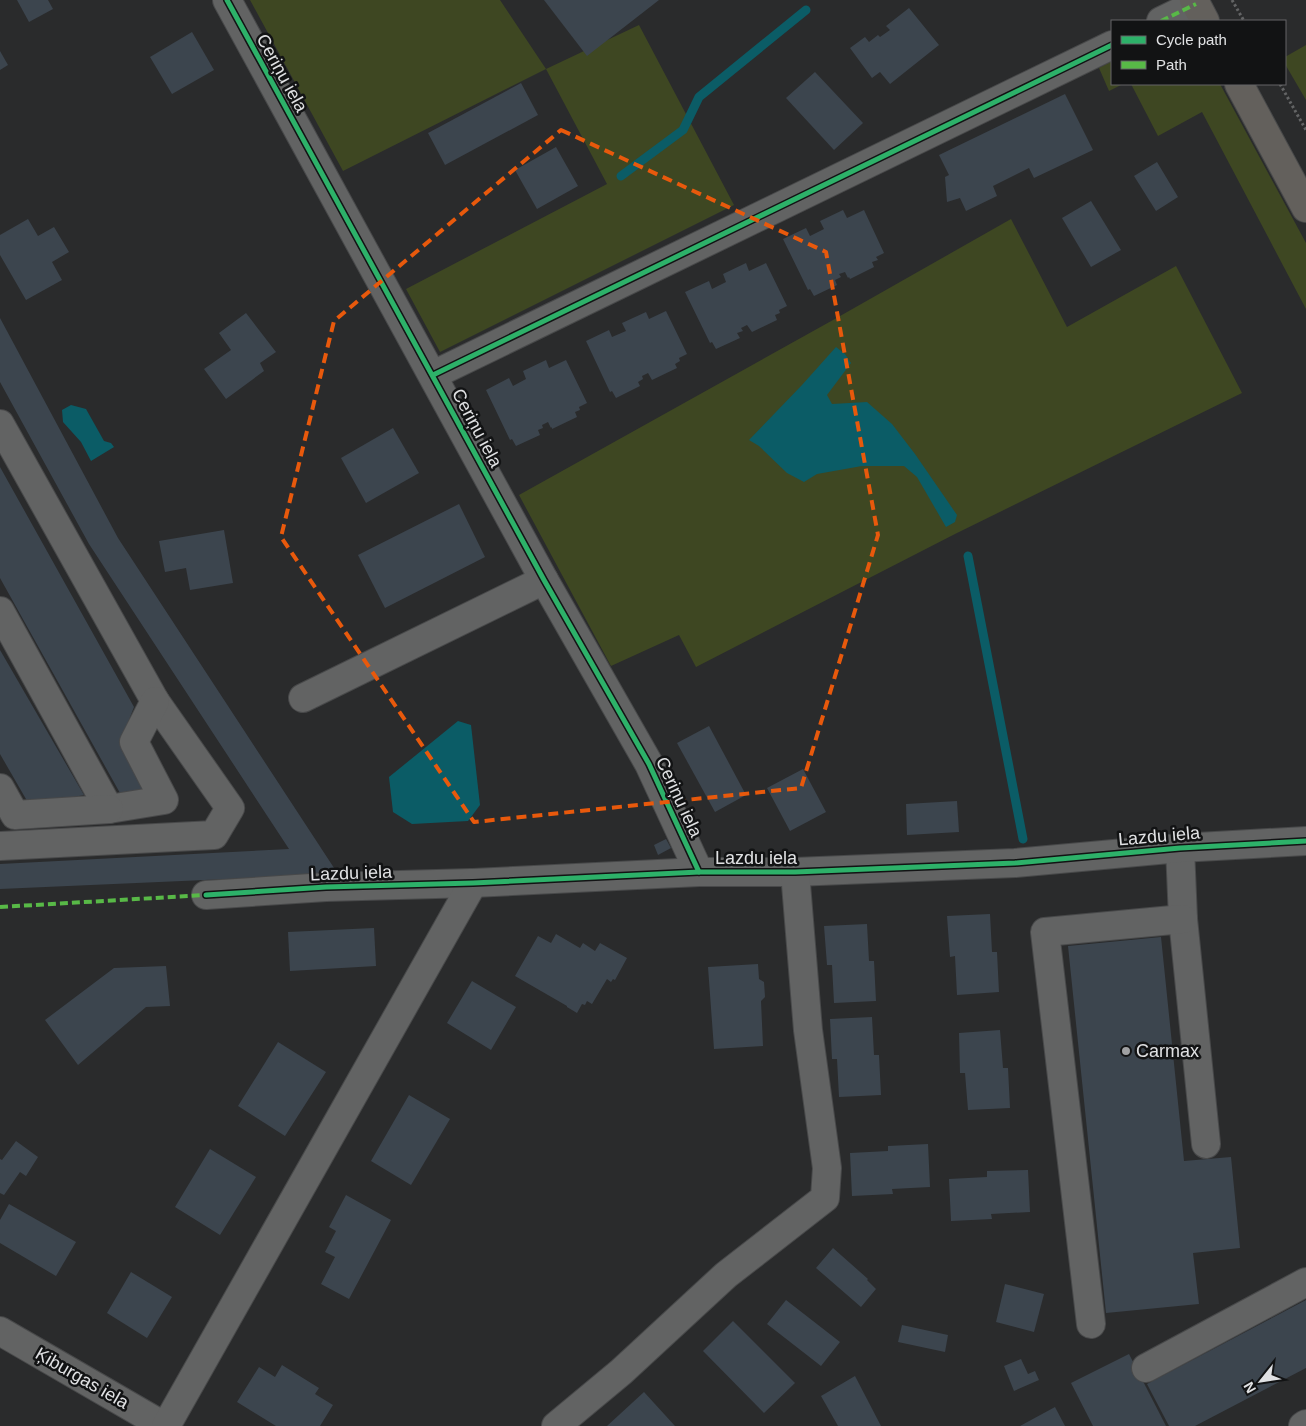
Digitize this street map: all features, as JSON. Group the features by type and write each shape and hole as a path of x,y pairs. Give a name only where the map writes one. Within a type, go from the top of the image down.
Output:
{"main road":[{"path":"1240,85 1306,208"}],"street":[{"name":"Ceriņu iela","path":"227,0 544,580 649,764 699,872"},
{"path":"1164,20 1199,8"},
{"path":"433,375 1111,45"},
{"path":"0,424 155,701 230,808 214,835 0,846"},
{"path":"303,698 544,580"},
{"path":"0,611 109,809"},
{"path":"0,788 15,815 109,809 164,800 134,742 155,701"},
{"name":"Lazdu iela","path":"206,895 326,887 473,883 699,872 795,872 1015,863 1180,848 1306,841"},
{"path":"1180,848 1183,919 1206,1144"},
{"path":"556,1426 621,1372 726,1275 825,1198 827,1168 808,1030 795,872"},
{"path":"165,1426 473,883"},
{"path":"1092,1324 1046,932 1183,919"},
{"path":"1146,1368 1306,1282"},
{"name":"Ķiburgas iela","path":"0,1331 165,1426"}],"path":[{"path":"1232,0 1243,20"},
{"path":"1281,85 1306,130"}],"highlighted area":[{"path":"561,130 826,252 878,535 801,788 474,822 281,537 334,321"}],"green space":[{"path":"250,0 500,0 546,69 343,171"},
{"path":"639,25 734,205 440,352 406,289 607,184 546,69"},
{"path":"1306,45 1306,100 1286,66 1286,56"},
{"path":"1111,62 1111,85 1121,85 1109,91 1099,68"},
{"path":"1132,85 1221,85 1306,243 1306,309 1202,112 1158,136"},
{"path":"1011,219 1067,327 1176,266 1242,393 955,534 696,667 679,635 611,666 519,495"}],"water":[{"path":"836,347 845,354 851,363 827,395 832,404 867,402 892,424 957,515 955,522 946,527 917,477 904,466 862,466 817,474 804,482 787,473 759,446 749,440"},
{"path":"71,405 86,409 104,441 111,443 114,447 91,461 81,442 63,422 62,410"},
{"path":"458,721 471,725 480,805 468,821 412,824 393,812 389,777"}],"building":[{"path":"17,0 48,0 53,9 29,22"},
{"path":"544,0 659,0 587,56"},
{"path":"909,8 939,45 890,84 880,72 872,78 850,48 865,37 869,42 878,35 880,37 890,30 886,26"},
{"path":"192,32 214,70 172,94 150,57"},
{"path":"0,51 8,65 0,70"},
{"path":"815,72 863,123 834,150 786,98"},
{"path":"521,83 538,115 445,165 428,133"},
{"path":"1065,94 1093,150 1034,178 1029,168 993,186 997,196 966,211 960,198 947,202 945,177 949,175 939,155"},
{"path":"556,147 578,186 537,209 515,170"},
{"path":"1157,162 1178,197 1156,211 1134,176"},
{"path":"1091,201 1121,250 1091,267 1062,218"},
{"path":"843,210 847,218 864,210 884,253 876,257 878,260 872,262 874,267 850,279 845,272 839,274 841,277 835,280 837,285 814,296 810,289 808,290 783,239 806,228 810,236 824,229 820,221"},
{"path":"28,219 38,236 54,227 69,252 52,262 62,280 26,300 0,255 0,235"},
{"path":"746,263 749,271 766,263 787,306 779,310 780,313 775,315 777,320 752,332 747,325 741,328 743,331 737,333 740,338 716,349 712,342 710,343 685,292 709,281 712,289 726,282 723,274"},
{"path":"666,311 687,354 679,358 680,361 675,364 677,368 652,380 648,373 642,376 643,379 638,382 640,386 616,398 612,391 610,392 586,341 609,330 612,337 626,331 622,323 646,312 649,319"},
{"path":"246,313 276,352 260,363 264,371 226,399 204,369 231,350 219,333"},
{"path":"0,318 118,538 338,874 0,889 0,864 289,849 89,544 0,382"},
{"path":"546,360 549,368 566,360 587,403 579,407 580,410 575,412 577,417 552,429 548,422 542,425 543,428 538,430 540,435 516,446 512,439 510,440 486,390 509,378 513,386 526,379 523,371"},
{"path":"393,428 419,473 366,503 341,458"},
{"path":"0,467 134,707 122,738 150,790 125,802 0,578"},
{"path":"459,504 485,557 385,608 358,555"},
{"path":"224,530 233,583 190,590 186,568 165,572 159,541"},
{"path":"0,650 84,795 30,806 0,754"},
{"path":"709,726 746,795 715,812 677,743"},
{"path":"803,769 826,812 790,831 767,788"},
{"path":"957,801 959,832 907,835 906,804"},
{"path":"666,839 671,848 658,855 654,845"},
{"path":"990,914 992,952 997,952 999,992 957,995 955,956 950,957 947,916"},
{"path":"867,924 869,961 874,961 876,1001 834,1003 832,965 827,965 824,926"},
{"path":"374,928 376,966 290,971 288,932"},
{"path":"556,934 580,948 583,943 595,951 600,943 627,958 615,980 613,979 611,982 607,979 592,1004 587,1001 585,1005 582,1004 577,1013 515,976 538,936 551,943"},
{"name":"Carmax","path":"1161,937 1184,1161 1231,1157 1240,1248 1193,1253 1199,1304 1106,1313 1068,946"},
{"path":"758,964 759,979 764,982 765,997 761,1001 763,1046 714,1049 708,967"},
{"path":"166,966 170,1006 146,1007 78,1065 45,1020 114,968"},
{"path":"472,981 516,1007 491,1050 447,1023"},
{"path":"872,1017 874,1055 879,1055 881,1095 839,1097 837,1059 832,1059 830,1019"},
{"path":"1000,1030 1003,1068 1008,1068 1010,1108 968,1110 965,1073 960,1073 959,1033"},
{"path":"278,1042 326,1072 285,1136 238,1106"},
{"path":"409,1095 450,1119 411,1185 371,1161"},
{"path":"16,1141 38,1157 26,1176 20,1172 4,1195 0,1193 0,1159 2,1160"},
{"path":"928,1144 930,1187 892,1189 893,1194 852,1196 850,1153 888,1151 888,1146"},
{"path":"210,1149 256,1177 220,1235 175,1207"},
{"path":"1028,1170 1030,1212 991,1214 992,1219 951,1221 949,1179 987,1177 987,1171"},
{"path":"346,1195 391,1220 349,1299 321,1284 335,1257 325,1252 336,1231 329,1227"},
{"path":"9,1204 76,1242 56,1276 0,1243 0,1220"},
{"path":"833,1248 868,1279 876,1289 861,1307 816,1268"},
{"path":"131,1272 172,1297 147,1338 107,1313"},
{"path":"1005,1284 1044,1294 1034,1332 996,1322"},
{"path":"786,1300 840,1342 821,1366 767,1324"},
{"path":"1306,1300 1306,1368 1195,1426 1169,1426 1147,1384"},
{"path":"733,1321 795,1383 764,1413 703,1351"},
{"path":"902,1325 948,1335 945,1352 898,1342"},
{"path":"1129,1354 1166,1426 1093,1426 1071,1383"},
{"path":"1021,1359 1028,1374 1035,1371 1039,1380 1014,1391 1004,1366"},
{"path":"282,1365 319,1388 315,1394 333,1405 320,1426 276,1426 237,1402 259,1367 275,1377"},
{"path":"855,1376 881,1426 838,1426 821,1396"},
{"path":"644,1392 675,1426 607,1426"},
{"path":"1055,1407 1065,1426 1020,1426"}],"waterway":[{"path":"621,176 683,130 699,97 806,10"},
{"path":"968,556 1023,839"}],"marked path":[{"path":"1163,20 1196,4"},
{"path":"0,907 206,895"}],"cycle path":[{"path":"227,0 544,580 649,764 699,872"},
{"path":"433,375 1111,45"},
{"path":"206,895 326,887 473,883 699,872 795,872 1015,863 1180,848 1306,841"}],"place":[{"name":"Carmax","path":"1126,1051"}]}
